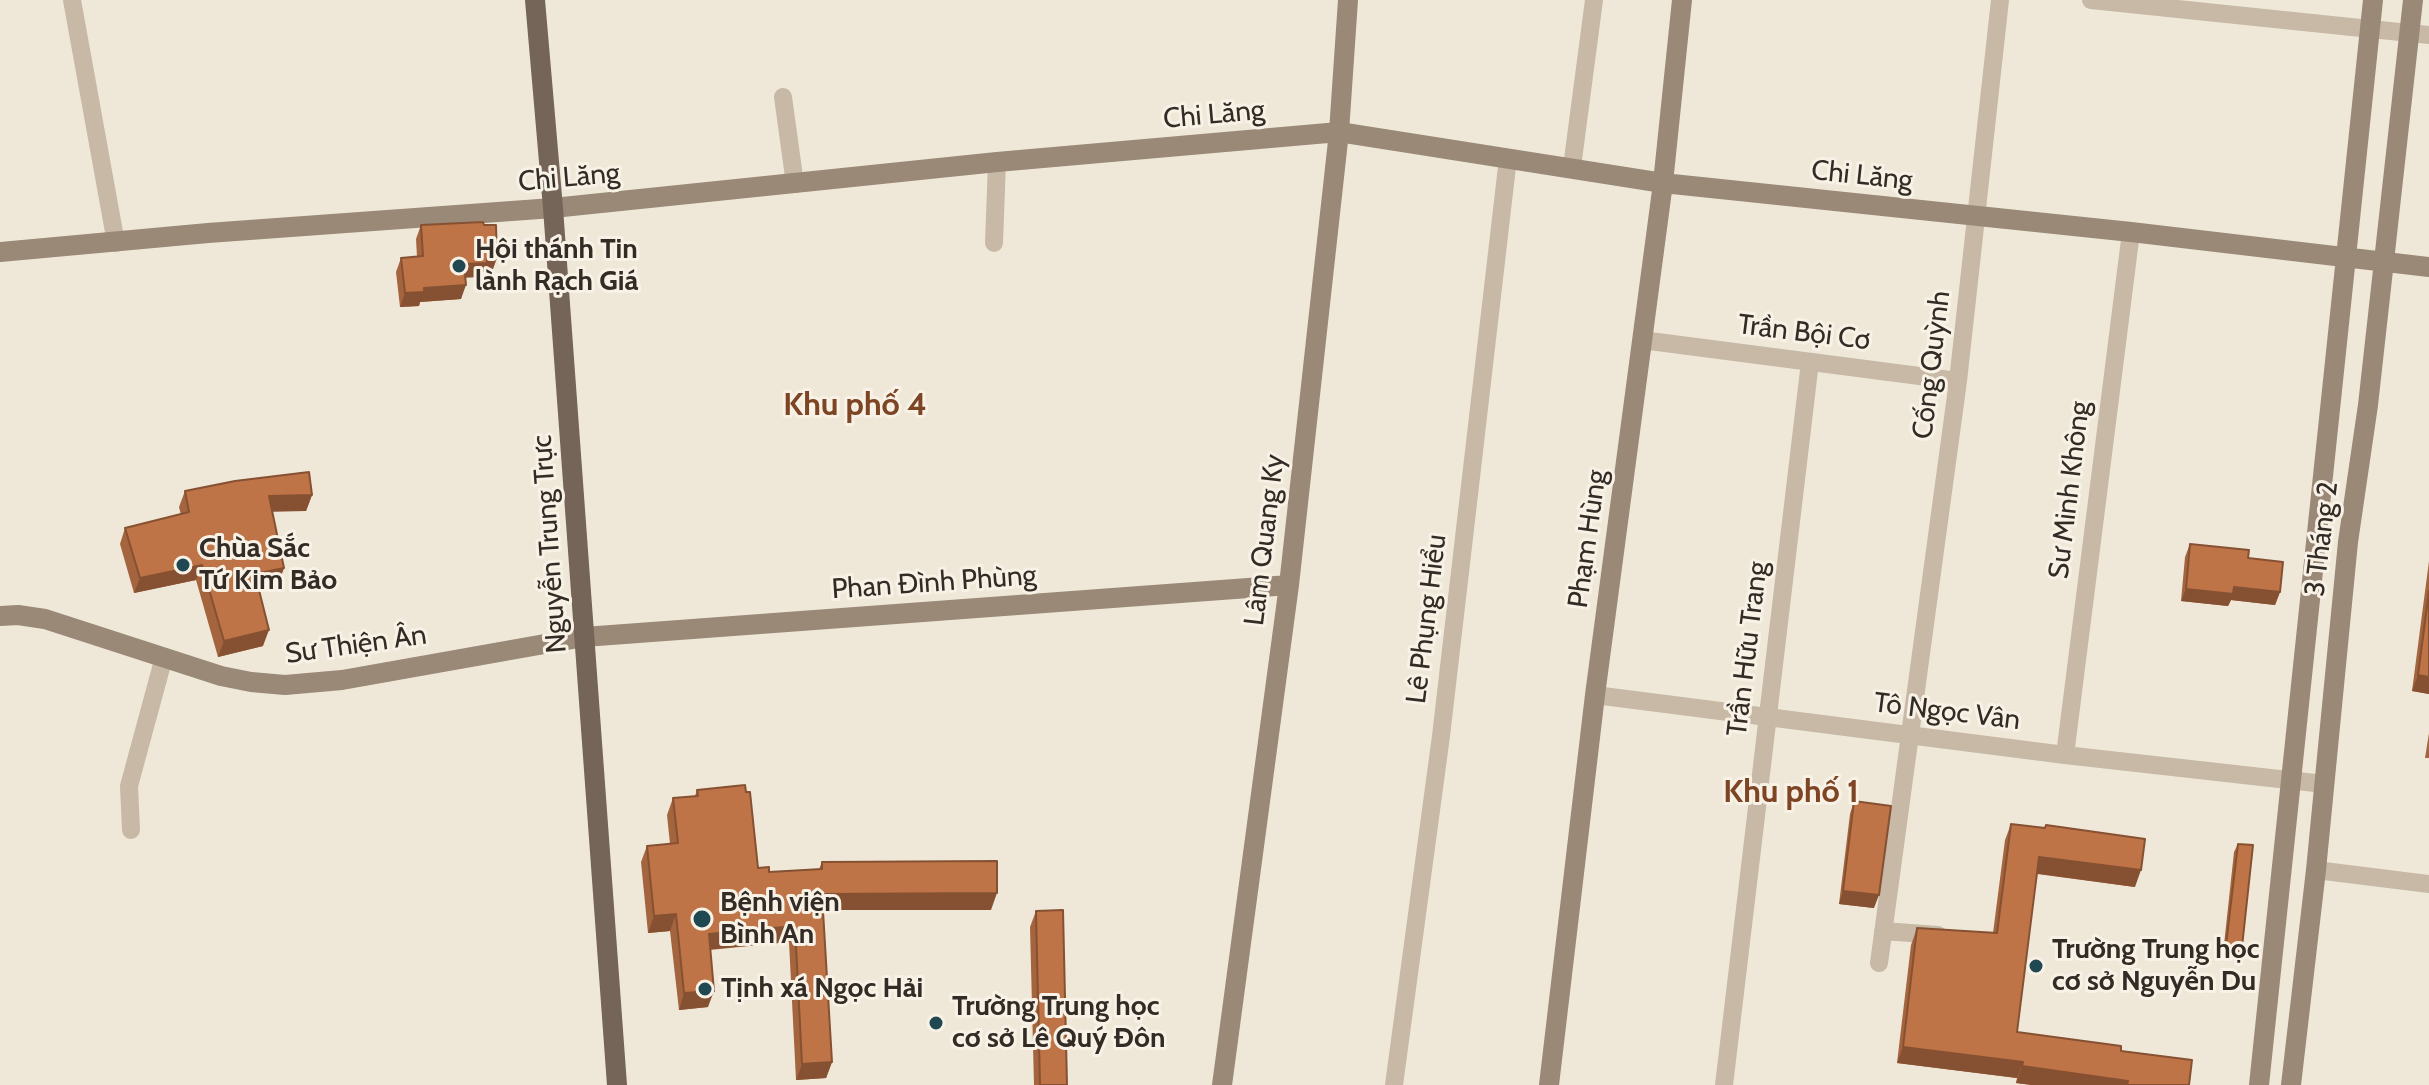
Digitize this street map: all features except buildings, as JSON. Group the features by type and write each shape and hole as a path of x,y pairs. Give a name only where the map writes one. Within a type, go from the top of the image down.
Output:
{"main road":[{"name":"Nguyễn Trung Trực","path":"535,0 617,1085"}],"street":[{"path":"72,0 116,243"},
{"name":"Lâm Quang Ky","path":"1222,1085 1289,585 1339,132 1348,0"},
{"path":"1572,167 1594,0"},
{"name":"Phạm Hùng","path":"1549,1085 1595,695 1663,183 1682,0"},
{"name":"Cống Quỳnh","path":"1879,963 1958,381 2000,0"},
{"path":"2091,0 2419,34"},
{"name":"3 Tháng 2","path":"2259,1085 2373,0"},
{"name":"3 Tháng 2","path":"2291,1085 2316,870 2348,542 2368,405 2384,261 2419,34 2413,0"},
{"path":"783,97 795,184"},
{"name":"Chi Lăng","path":"0,252 208,233 553,208 997,162 1339,132 1663,183 2429,267"},
{"name":"Lê Phụng Hiểu","path":"1394,1085 1441,736 1508,158"},
{"path":"994,243 997,162"},
{"name":"Sư Minh Không","path":"2065,755 2131,232"},
{"name":"Trần Bội Cơ","path":"1642,340 1958,381"},
{"name":"Trần Hữu Trang","path":"1724,1085 1810,362"},
{"name":"Phan Đình Phùng","path":"584,637 1289,585"},
{"name":"Sư Thiện Ân","path":"0,616 45,619 221,676 285,685 342,680 584,637"},
{"path":"131,830 129,786 164,657"},
{"name":"Tô Ngọc Vân","path":"1595,695 2065,755 2324,784"},
{"path":"2316,870 2429,884"},
{"path":"1883,931 1957,936"}],"place":[{"name":"Hội thánh Tin lành Rạch Giá","path":"459,266"},
{"name":"Chùa Sắc Tứ Kim Bảo","path":"183,565"},
{"name":"Bệnh viện Bình An","path":"702,919"},
{"name":"Trường Trung học cơ sở Nguyễn Du","path":"2036,966"},
{"name":"Tịnh xá Ngọc Hải","path":"705,989"},
{"name":"Trường Trung học cơ sở Lê Quý Đôn","path":"936,1023"}],"district":[{"name":"Khu phố 4","path":"855,406"},
{"name":"Khu phố 1","path":"1791,793"}]}
